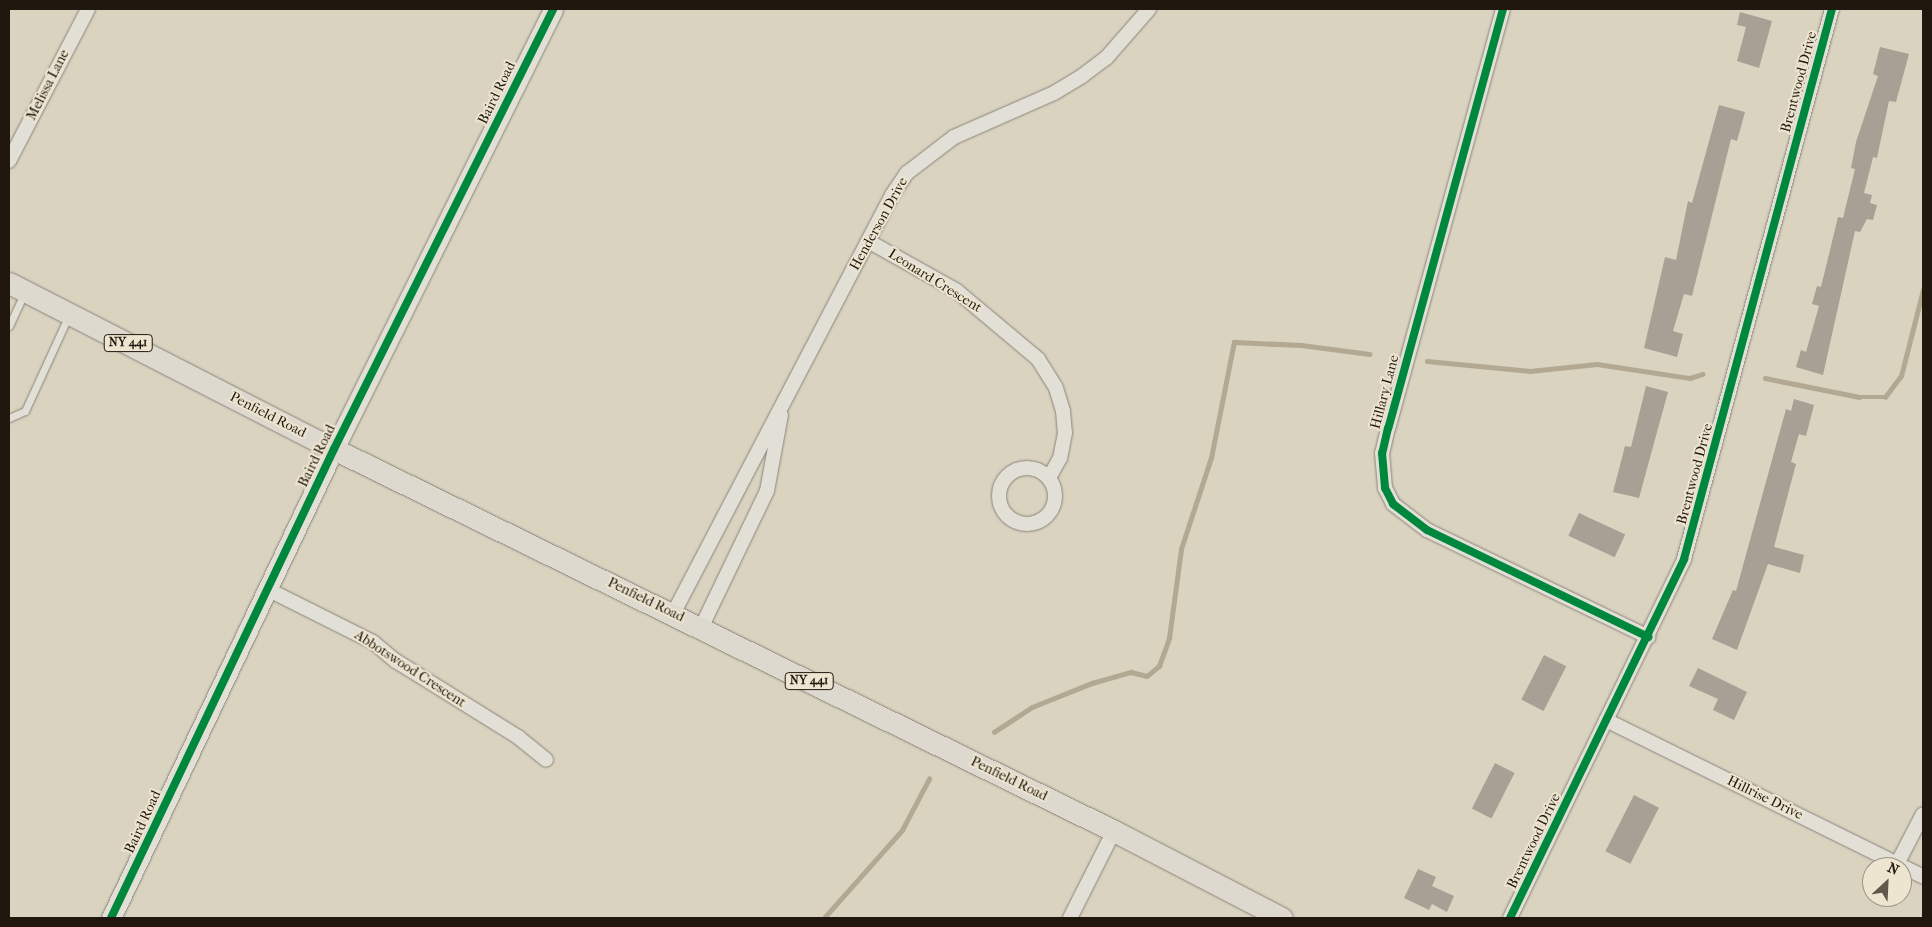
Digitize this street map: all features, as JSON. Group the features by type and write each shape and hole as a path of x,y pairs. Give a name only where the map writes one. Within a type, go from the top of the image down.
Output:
{"main road":[{"name":"Penfield Road","path":"17,287 334,449 1114,831 1282,918"}],"street":[{"name":"Melissa Lane","path":"9,162 88,9"},
{"name":"Baird Road","path":"111,918 334,449 553,9"},
{"name":"Henderson Drive","path":"673,614 892,195 927,155 978,123 1054,93 1082,76 1107,57 1149,9"},
{"name":"Hillary Lane","path":"1503,9 1388,428 1382,453 1383,480 1393,504 1427,530 1648,638"},
{"name":"Brentwood Drive","path":"1510,918 1606,720 1672,590 1693,529 1832,9"},
{"name":"Leonard Crescent","path":"868,241 957,291 1038,359 1056,388 1064,426 1060,458 1049,478"},
{"name":"Henderson Drive","path":"701,628 767,491 782,405"},
{"path":"1033,468 1049,478 1055,494 1050,512 1044,518 1027,524 1004,510 1000,493 1015,471 1033,468"},
{"name":"Abbotswood Crescent","path":"267,589 373,642 396,661 518,737 546,760"},
{"name":"Hillrise Drive","path":"1606,720 1883,857"},
{"path":"1901,857 1923,814"},
{"path":"1070,918 1114,831"}],"lane":[{"path":"9,326 17,287"},
{"path":"9,418 25,411 70,314"}],"building":[{"path":"1740,12 1772,21 1759,68 1737,61 1746,27 1737,25"},
{"path":"1880,47 1909,54 1896,102 1889,101 1877,158 1873,157 1864,193 1872,195 1870,203 1877,205 1873,220 1867,219 1860,232 1855,231 1823,375 1796,367 1801,350 1806,352 1819,306 1812,304 1817,286 1821,287 1838,217 1843,218 1855,169 1851,168 1856,142 1878,76 1873,74"},
{"path":"1719,105 1745,112 1737,141 1731,139 1692,296 1684,294 1673,331 1683,334 1677,357 1644,348 1665,257 1676,260 1688,201 1692,203"},
{"path":"1646,386 1668,392 1639,498 1613,492 1625,446 1631,447"},
{"path":"1794,399 1814,405 1806,436 1799,434 1791,462 1796,464 1774,547 1804,555 1800,573 1768,564 1737,650 1712,639 1733,590 1736,591 1786,409 1791,411"},
{"path":"1579,513 1625,535 1615,557 1568,536"},
{"path":"1544,655 1566,666 1544,711 1521,700"},
{"path":"1698,668 1747,692 1734,720 1713,710 1718,699 1689,686"},
{"path":"1495,763 1515,773 1491,818 1472,808"},
{"path":"1634,795 1659,808 1630,864 1605,851"},
{"path":"1418,869 1436,877 1432,886 1454,896 1447,912 1432,904 1429,910 1404,898"}],"waterway":[{"path":"1765,378 1859,397 1885,397 1901,376 1923,290"},
{"path":"994,732 1032,707 1092,683 1131,672 1147,676 1159,666 1169,638 1181,549 1211,458 1234,342 1301,345 1369,354"},
{"path":"1427,361 1530,371 1597,364 1690,378 1702,374"},
{"path":"824,918 902,830 929,779"}],"cycle path":[{"path":"111,918 334,449 553,9"},
{"path":"1503,9 1388,428 1382,453 1385,488 1393,504 1427,530 1648,637"},
{"path":"1510,918 1684,559 1832,9"}]}
